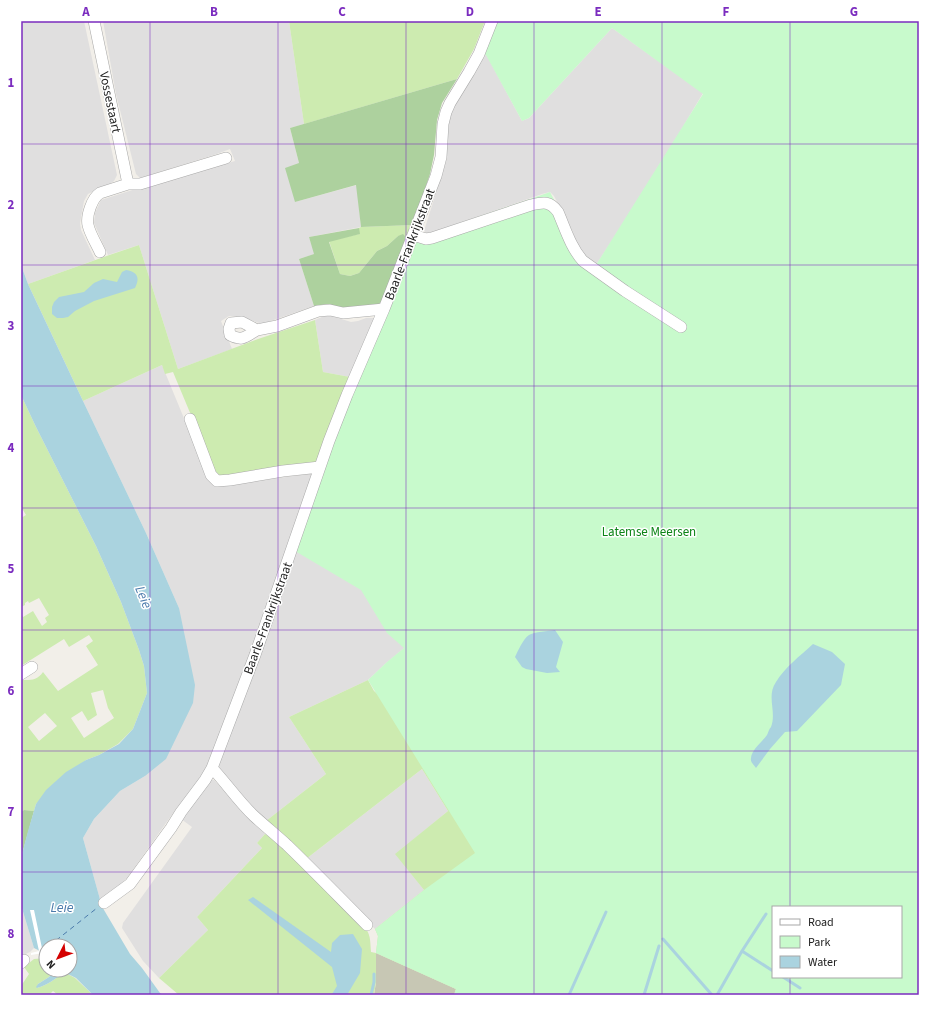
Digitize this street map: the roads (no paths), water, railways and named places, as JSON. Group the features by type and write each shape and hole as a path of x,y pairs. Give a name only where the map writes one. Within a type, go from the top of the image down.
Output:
{"street":[{"name":"Vossestaart","path":"94,21 128,184"},
{"name":"Baarle-Frankrijkstraat","path":"104,903 130,884 205,780 212,768 255,655 320,467 347,395 384,309 436,176 441,158 443,124 446,112 479,54 492,21"},
{"path":"100,252 88,225 88,219 93,202 96,196 100,193 128,184 140,184 226,158"},
{"path":"413,235 426,239 432,238 531,205 539,203 550,204 558,212 574,249 583,261 625,291 681,327"},
{"path":"257,330 277,326 318,311 330,310 343,313 384,309"},
{"path":"190,419 211,475 216,481 320,467"},
{"path":"21,674 32,667"},
{"path":"212,768 254,816 285,843 367,925"}],"water":[{"name":"Leie","path":"21,265 28,284 146,533 179,608 195,685 193,703 166,759 145,776 120,791 94,819 83,838 104,910 130,954 163,995 93,995 76,978 78,978 78,938 38,938 38,950 34,948 21,905 21,858 36,804 46,790 66,772 86,760 119,744 133,729 147,693 144,666 121,602 96,546 21,395"},
{"path":"126,270 133,272 138,278 135,288 94,301 75,311 68,317 57,318 52,314 54,302 59,297 84,292 94,283 103,279 117,282 122,272"},
{"path":"555,630 563,642 556,667 560,672 547,673 522,667 515,657 525,639 534,633"},
{"path":"813,644 832,652 845,664 841,685 797,731 785,732 756,768 751,759 753,752 767,735 773,721 773,687 784,671"},
{"path":"253,897 331,952 332,943 340,935 353,934 362,949 360,973 347,995 330,995 337,986 332,967 248,900"},
{"name":"Leie","path":"47,978 56,978 37,988 36,987"}],"waterway":[{"path":"569,995 606,912"},
{"path":"717,995 742,951 766,914"},
{"path":"663,939 712,995"},
{"path":"644,995 659,946"},
{"path":"742,951 772,970"},
{"path":"371,995 374,974"},
{"path":"785,978 800,988"}],"park label":[{"name":"Latemse Meersen","path":"649,531"}]}
